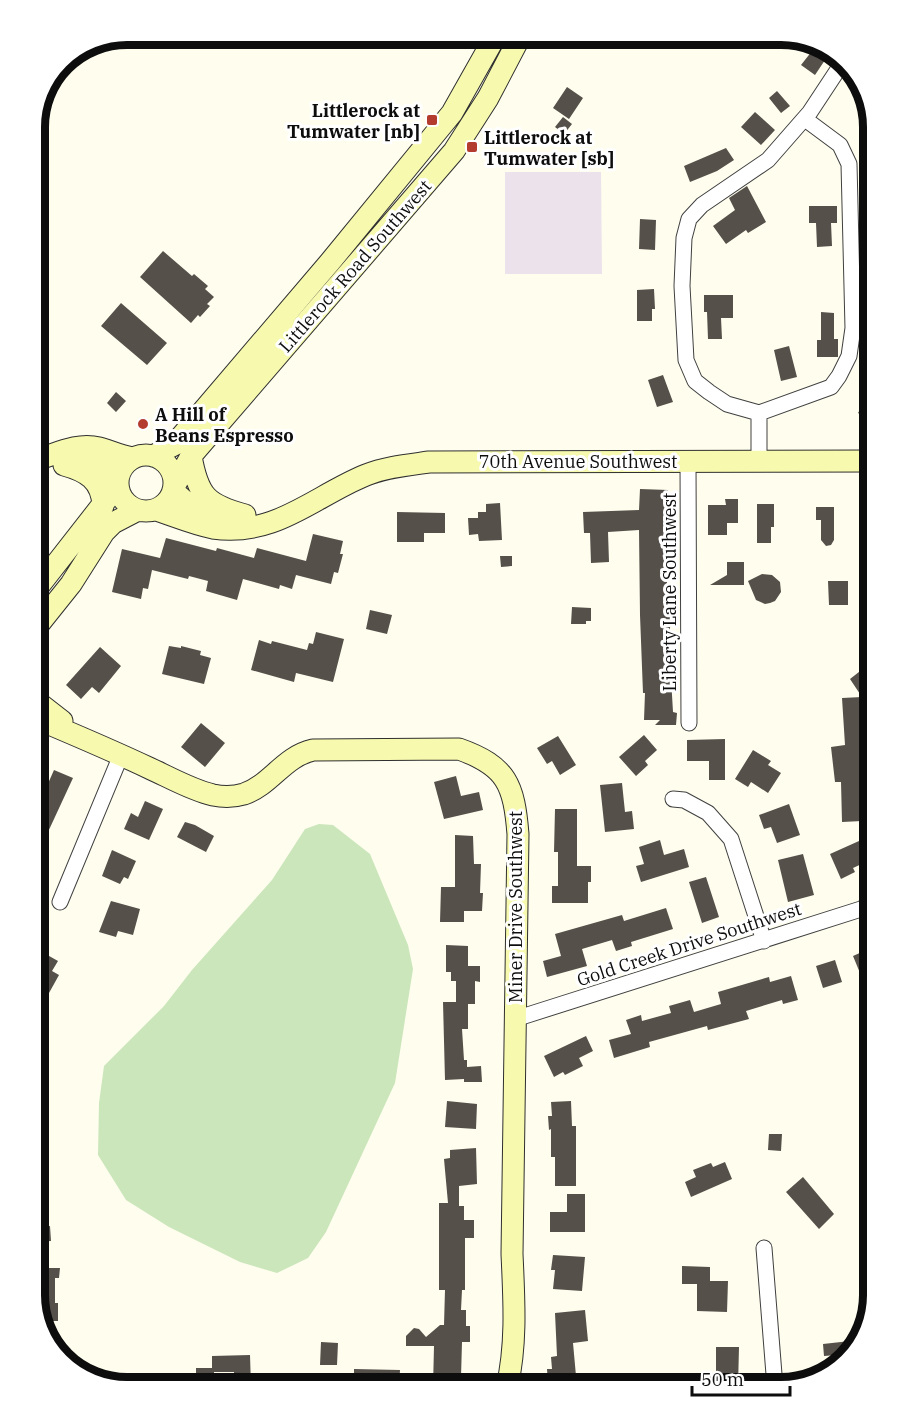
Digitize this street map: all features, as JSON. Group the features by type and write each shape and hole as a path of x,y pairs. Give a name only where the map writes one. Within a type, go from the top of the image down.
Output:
{"street":[{"path":"45,578 103,506 117,483 122,467 174,445 330,262 452,113 490,45"},
{"name":"Littlerock Road Southwest","path":"173,489 191,456 454,151 488,98 516,45"},
{"path":"805,118 840,145 849,164 853,328 849,356 831,387 759,413 728,404 708,392 695,381 686,360 682,286 684,238 689,219 702,205 768,160 805,118 839,69"},
{"path":"759,413 759,460"},
{"path":"45,457 86,446 162,460 169,467 173,477 170,499 113,523 104,532 71,584 45,616"},
{"path":"191,456 194,473 205,495 221,509 245,515"},
{"path":"45,459 85,459 101,465 117,483 124,501 147,510"},
{"path":"45,461 87,473 100,489 103,506"},
{"name":"Liberty Lane Southwest","path":"688,461 689,723"},
{"name":"70th Avenue Southwest","path":"147,510 215,528 260,526 293,514 366,475 404,465 429,462 863,461"},
{"name":"70th Avenue Southwest","path":"173,489 184,501 202,513 228,518 245,515 293,514"},
{"name":"Miner Drive Southwest","path":"45,708 84,738"},
{"name":"Miner Drive Southwest","path":"45,722 211,795 229,797 245,794 262,785 294,756 313,750 459,749 495,766 513,794 518,834 513,1254 515,1322 513,1357 509,1377"},
{"path":"60,903 121,755"},
{"path":"673,800 684,800 708,813 731,839 764,941"},
{"name":"Gold Creek Drive Southwest","path":"515,1019 863,908"},
{"path":"764,1248 774,1377"}],"shaded area":[{"path":"505,172 601,172 602,274 505,274"}],"green space":[{"path":"319,824 333,825 370,854 408,945 413,969 395,1083 326,1232 308,1258 277,1273 240,1262 169,1227 126,1200 98,1155 99,1103 104,1066 164,1006 192,970 272,880 305,829"}],"building":[{"path":"812,51 825,60 815,75 801,65"},
{"path":"567,87 583,98 569,119 553,108"},
{"path":"777,91 790,106 781,113 769,98"},
{"path":"755,112 775,130 761,145 741,127"},
{"path":"563,117 572,124 564,134 555,127"},
{"path":"726,148 734,160 717,171 690,182 684,166"},
{"path":"747,186 766,222 748,233 746,230 726,244 713,226 735,210 729,198"},
{"path":"809,206 837,206 837,223 831,223 832,246 817,247 816,223 809,223"},
{"path":"640,219 656,220 655,250 639,249"},
{"path":"163,251 192,276 194,274 208,286 205,289 214,297 207,304 210,306 191,323 140,277"},
{"path":"654,289 655,309 652,309 652,321 637,321 637,290"},
{"path":"704,295 733,295 733,318 721,318 722,339 708,339"},
{"path":"121,303 167,343 147,365 101,326"},
{"path":"821,312 834,313 834,339 838,339 838,357 817,357 817,340 821,340"},
{"path":"789,346 797,377 781,381 774,350"},
{"path":"663,375 673,402 657,407 648,380"},
{"path":"116,392 126,401 116,412 107,403"},
{"path":"863,404 863,416 858,413"},
{"path":"640,489 668,490 667,604 671,604 668,678 671,678 673,712 677,713 676,725 655,725 660,720 644,720 639,530 608,532 609,562 591,563 590,533 584,533 583,512 639,510"},
{"path":"725,499 738,499 738,523 727,523 727,535 708,535 708,505 726,505"},
{"path":"500,503 502,540 479,541 478,534 469,535 468,518 478,518 478,512 486,512 486,504"},
{"path":"757,504 774,504 771,543 757,543"},
{"path":"816,507 834,507 834,540 831,545 826,546 821,540 821,520 816,520"},
{"path":"397,512 445,513 445,533 424,533 424,542 397,542"},
{"path":"313,534 343,541 340,554 343,554 338,573 334,572 331,584 296,575 292,589 280,585 279,589 243,579 237,600 206,591 208,581 189,576 188,579 152,570 148,589 143,588 141,599 112,592 122,549 160,558 166,538 254,558 257,548 306,561"},
{"path":"500,556 512,556 512,566 501,567"},
{"path":"727,562 744,562 744,585 710,585 727,575"},
{"path":"762,574 772,575 780,582 781,592 775,601 765,604 756,600 748,581"},
{"path":"828,581 848,581 848,605 829,605"},
{"path":"572,607 591,608 591,621 586,621 586,624 571,624"},
{"path":"370,610 392,615 387,634 366,629"},
{"path":"316,632 344,639 333,682 296,673 294,682 251,670 259,640 307,650 309,643 313,644"},
{"path":"169,646 181,648 181,646 201,651 200,655 211,658 204,684 162,674"},
{"path":"100,647 121,666 99,693 92,687 81,699 66,685"},
{"path":"863,669 863,692 860,694 850,679"},
{"path":"862,697 862,821 842,822 841,782 835,782 831,747 845,745 842,698"},
{"path":"201,723 225,743 205,767 181,747"},
{"path":"644,735 657,750 645,761 648,765 636,776 619,757"},
{"path":"558,736 576,765 560,775 552,761 547,764 537,748"},
{"path":"725,739 725,780 709,780 709,761 687,761 687,740"},
{"path":"753,750 771,761 768,765 781,773 768,793 751,782 748,787 735,779"},
{"path":"54,770 73,778 45,838 45,790"},
{"path":"456,776 461,796 479,792 483,810 444,819 434,782"},
{"path":"622,783 625,812 632,811 634,829 605,832 600,785"},
{"path":"145,801 163,809 149,840 124,829 131,813 138,817"},
{"path":"789,804 800,835 777,843 771,827 764,829 759,815"},
{"path":"555,809 577,809 577,866 591,866 588,903 552,903 552,886 558,886 558,852 554,852"},
{"path":"185,822 214,836 206,852 177,837"},
{"path":"455,835 473,836 474,864 481,864 482,911 464,911 464,922 440,922 441,887 455,887"},
{"path":"660,840 664,855 684,849 689,867 641,882 636,866 644,864 639,847"},
{"path":"859,841 863,850 863,863 853,868 855,872 841,879 830,854"},
{"path":"112,850 136,861 128,879 124,877 120,884 102,876"},
{"path":"803,854 814,895 788,902 778,860"},
{"path":"706,877 719,917 702,923 689,882"},
{"path":"111,901 140,909 133,935 118,931 116,937 99,932"},
{"path":"666,908 673,929 631,942 632,946 616,951 612,940 582,949 587,966 547,977 543,961 561,956 555,934 622,915 624,921"},
{"path":"446,945 468,946 468,966 480,966 480,982 475,981 475,1004 468,1004 468,1029 462,1029 464,1060 467,1060 467,1067 481,1066 482,1082 464,1082 464,1079 445,1080 443,1002 456,1002 456,981 451,981 451,972 446,972"},
{"path":"863,952 863,972 860,973 853,956"},
{"path":"45,954 58,961 52,971 59,975 49,993 45,991"},
{"path":"835,960 842,982 823,988 816,966"},
{"path":"791,976 798,1000 783,1004 782,1000 746,1011 749,1019 708,1030 707,1026 649,1042 650,1047 614,1058 609,1040 631,1034 626,1020 641,1015 642,1021 671,1013 669,1006 690,1000 694,1012 721,1004 718,992 769,977 770,982"},
{"path":"586,1036 593,1051 579,1058 583,1066 565,1075 563,1072 554,1077 544,1056"},
{"path":"447,1101 477,1104 476,1129 445,1127"},
{"path":"571,1101 572,1126 576,1126 576,1186 555,1186 555,1157 551,1157 551,1129 549,1130 548,1116 552,1116 551,1102"},
{"path":"769,1134 782,1134 781,1151 768,1150"},
{"path":"476,1148 477,1184 459,1186 459,1206 464,1206 464,1220 474,1220 474,1238 465,1238 465,1290 462,1290 461,1310 466,1310 466,1326 470,1326 470,1342 462,1342 461,1377 433,1377 434,1346 406,1346 406,1336 414,1328 419,1329 426,1337 440,1325 444,1325 445,1290 439,1290 439,1203 448,1203 444,1159 450,1158 450,1150"},
{"path":"725,1162 732,1179 691,1197 685,1182 696,1177 693,1170 711,1163 713,1167"},
{"path":"803,1177 834,1214 819,1229 786,1192"},
{"path":"567,1194 585,1194 585,1232 550,1232 550,1212 567,1212"},
{"path":"45,1226 50,1226 51,1241 45,1241"},
{"path":"553,1255 585,1257 582,1291 553,1289 555,1270 551,1270"},
{"path":"682,1266 710,1267 710,1281 728,1281 727,1312 697,1311 697,1284 682,1284"},
{"path":"45,1268 60,1268 59,1278 55,1278 58,1321 50,1321 48,1316"},
{"path":"585,1310 588,1341 573,1343 576,1377 548,1377 547,1369 552,1369 551,1357 557,1356 555,1313"},
{"path":"849,1341 837,1355 824,1356 823,1344"},
{"path":"321,1342 338,1343 337,1365 320,1365"},
{"path":"716,1347 739,1347 738,1377 721,1377 721,1374 716,1374"},
{"path":"250,1355 251,1377 234,1377 234,1372 214,1372 214,1377 191,1377 191,1375 196,1375 196,1368 212,1368 212,1356"},
{"path":"354,1369 400,1370 400,1377 354,1377"}],"place":[{"name":"Littlerock at Tumwater [nb]","path":"432,120"},
{"name":"Littlerock at Tumwater [sb]","path":"472,147"},
{"name":"A Hill of Beans Espresso","path":"143,424"}]}
